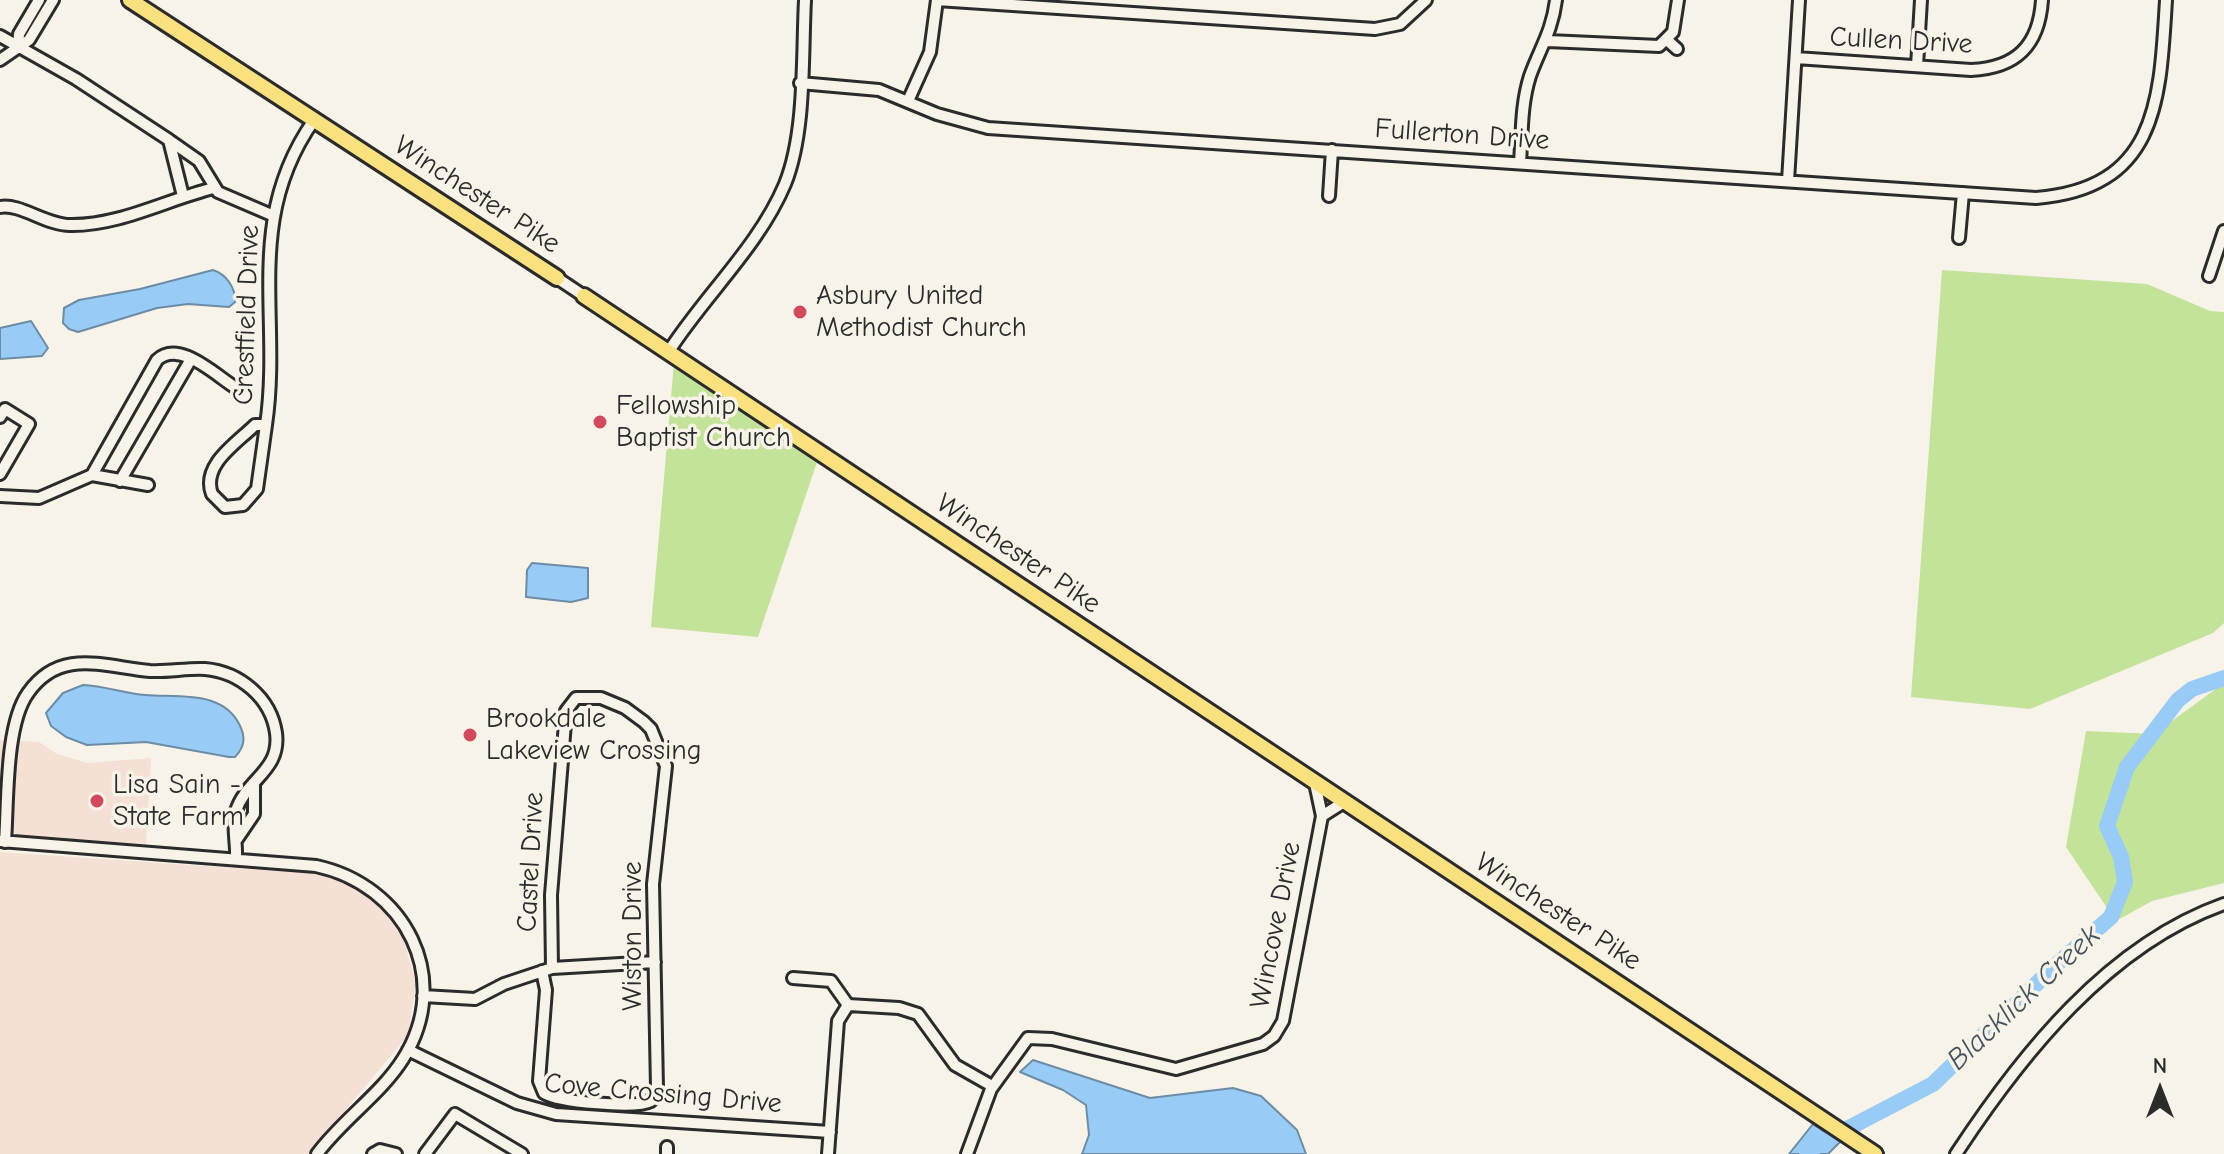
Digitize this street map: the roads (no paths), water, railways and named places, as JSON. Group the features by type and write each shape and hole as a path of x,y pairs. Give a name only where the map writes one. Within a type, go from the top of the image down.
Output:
{"main road":[{"name":"Winchester Pike","path":"130,0 557,278"},
{"name":"Winchester Pike","path":"584,296 1869,1150"}],"street":[{"path":"18,48 19,34 39,0"},
{"path":"0,60 29,40 53,0"},
{"path":"669,351 751,241 779,196 791,162 805,0"},
{"path":"908,101 930,52 937,0 1375,29 1400,24 1423,4"},
{"path":"1520,163 1524,102 1530,76 1548,41 1556,0"},
{"path":"1548,41 1650,48 1667,40 1676,22 1678,0"},
{"path":"1788,181 1799,0"},
{"path":"1917,66 1921,0"},
{"name":"Cullen Drive","path":"1796,58 1971,70 2003,66 2023,53 2034,39 2042,0"},
{"name":"Fullerton Drive","path":"800,83 879,90 946,118 988,128 2052,197 2092,185 2120,165 2143,138 2157,107 2166,0"},
{"path":"0,36 76,79 199,161 214,188 236,202 274,216"},
{"path":"1667,40 1677,49"},
{"name":"Crestfield Drive","path":"266,425 255,425 216,464 210,488 225,507 243,505 255,493 266,425 272,350 267,277 274,216 299,144 314,120"},
{"path":"169,140 183,196"},
{"path":"1329,196 1332,150"},
{"path":"0,207 13,206 48,223 83,225 214,188"},
{"path":"1959,238 1963,193"},
{"path":"2209,276 2224,231"},
{"name":"Winchester Pike","path":"557,278 584,296"},
{"path":"92,475 157,360 171,352 191,359 236,388"},
{"path":"120,481 191,359"},
{"path":"0,417 5,409 29,424 0,474"},
{"path":"0,496 39,498 92,475 148,485"},
{"path":"236,859 236,813 244,794 272,765 276,754 276,732 269,709 258,695 240,681 207,669 157,671 94,661 66,664 43,677 27,693 15,727 2,842 329,869 367,885 402,919 415,946 423,996 418,1026 399,1065 321,1153"},
{"name":"Wiston Drive","path":"566,711 572,702 583,697 601,698 625,708 651,729 664,758 667,778 653,884 656,1092 646,1104 602,1102"},
{"name":"Castel Drive","path":"566,711 551,895 541,1089 555,1098 602,1102"},
{"name":"Wincove Drive","path":"967,1154 992,1086 1023,1041 1032,1037 1176,1069 1269,1041 1283,1021 1322,816 1315,783"},
{"path":"237,839 254,814 254,785"},
{"name":"Wincove Drive","path":"1322,816 1344,802"},
{"path":"1956,1154 2000,1088 2104,978 2158,936 2224,904"},
{"path":"423,996 475,999 505,983 547,970 655,962"},
{"path":"793,978 831,981 848,1005"},
{"path":"848,1005 899,1008 918,1014 955,1065 992,1086"},
{"path":"828,1154 838,1021 848,1005"},
{"name":"Cove Crossing Drive","path":"408,1050 517,1103 556,1114 830,1132"},
{"path":"425,1154 455,1114 522,1154"},
{"path":"373,1154 380,1150 396,1154"}],"water":[{"path":"213,270 226,278 232,287 235,302 229,307 188,304 157,308 78,332 63,323 64,308 79,300 140,289"},
{"path":"31,321 48,348 42,356 0,359 0,328"},
{"path":"532,563 588,568 588,598 571,602 526,597 527,570"},
{"path":"83,685 212,701 234,716 243,732 242,747 235,757 229,757 146,742 87,745 66,737 51,726 46,713 63,693"},
{"path":"1033,1060 1150,1098 1233,1088 1261,1096 1297,1130 1306,1154 1082,1154 1089,1135 1086,1105 1063,1090 1020,1072"},
{"path":"1813,1124 1840,1142 1828,1154 1789,1154"}],"waterway":[{"name":"Blacklick Creek","path":"1807,1154 1820,1143 1933,1084 2056,965 2111,917 2125,882 2121,857 2107,826 2127,767 2178,700 2192,689 2224,678"}],"place":[{"name":"Asbury United Methodist Church","path":"800,312"},
{"name":"Fellowship Baptist Church","path":"600,422"},
{"name":"Brookdale Lakeview Crossing","path":"470,735"},
{"name":"Lisa Sain - State Farm","path":"97,801"}]}
